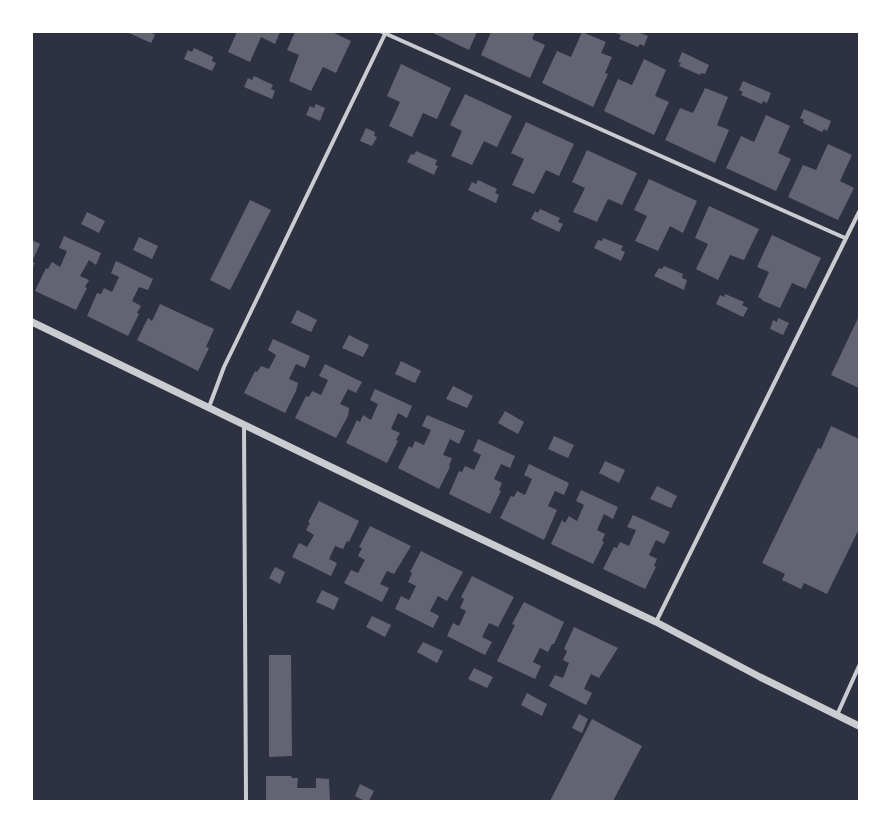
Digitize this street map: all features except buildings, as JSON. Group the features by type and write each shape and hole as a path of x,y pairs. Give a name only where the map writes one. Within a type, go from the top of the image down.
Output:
{"street":[{"path":"209,407 224,367 384,33 846,238"},
{"path":"656,622 859,212"},
{"path":"32,322 656,622 760,677 859,726"},
{"path":"244,424 246,801"},
{"path":"837,715 859,666"}]}
